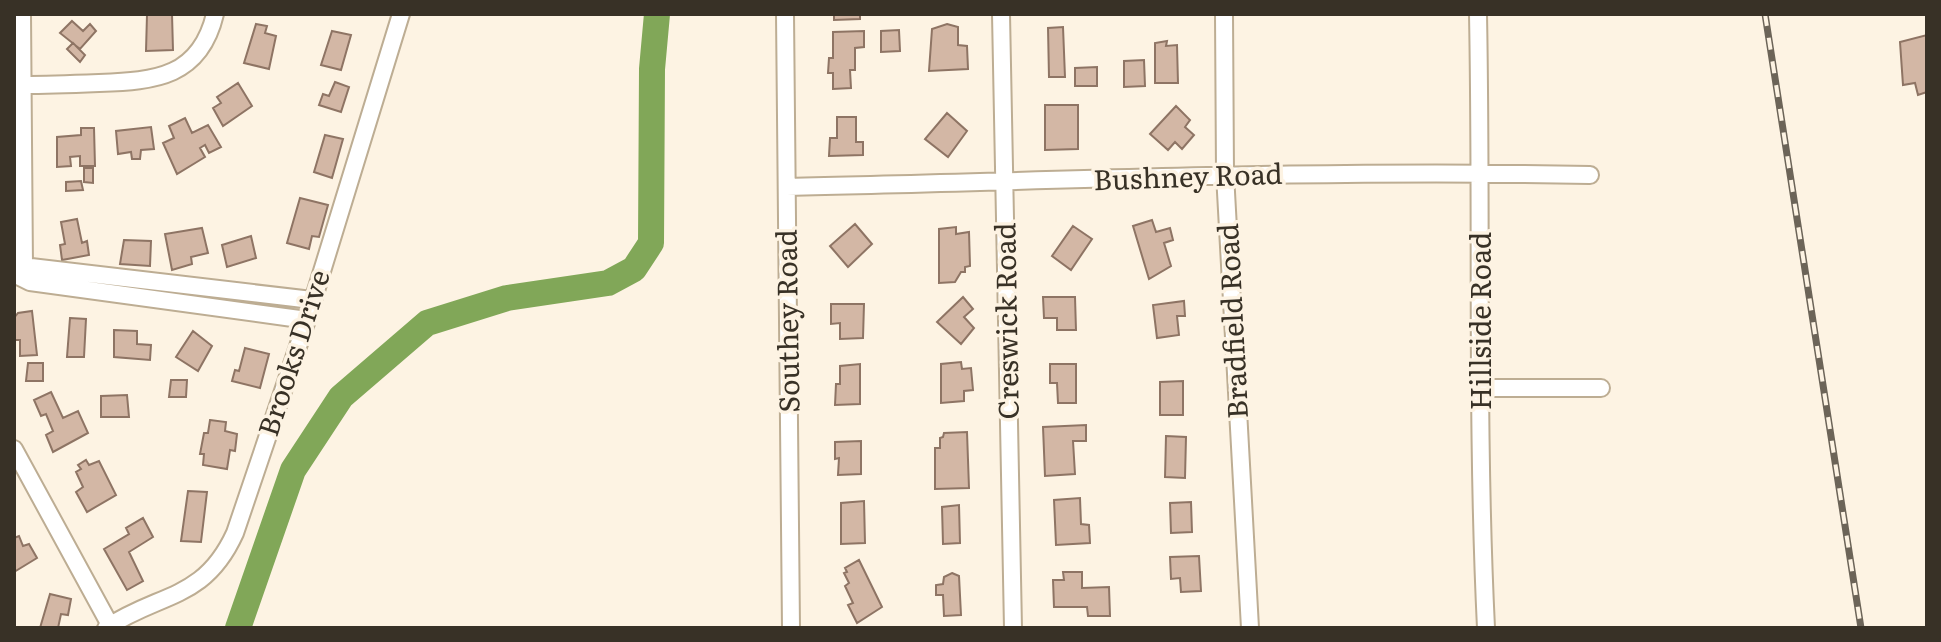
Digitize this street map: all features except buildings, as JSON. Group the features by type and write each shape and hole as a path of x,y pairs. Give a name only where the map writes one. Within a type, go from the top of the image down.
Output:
{"street":[{"path":"18,272 24,85 22,14"},
{"path":"24,85 141,81 162,76 192,60 211,33 215,14"},
{"name":"Brooks Drive","path":"108,626 197,584 224,556 235,533 307,320 401,14"},
{"name":"Southey Road","path":"785,14 791,628"},
{"name":"Creswick Road","path":"1001,14 1013,628"},
{"name":"Bradfield Road","path":"1224,14 1225,174 1250,628"},
{"name":"Hillside Road","path":"1478,14 1481,172 1478,317 1486,628"},
{"name":"Bushney Road","path":"787,187 1225,174 1481,172 1590,175"},
{"path":"18,272 312,300"},
{"path":"18,272 30,282 307,320"},
{"path":"1481,388 1601,388"},
{"path":"14,449 108,626"}],"waterway":[{"path":"238,628 293,470 341,397 427,323 507,298 608,283 634,269 651,243 652,69 657,14"}],"railway":[{"path":"1765,14 1861,628"}]}
